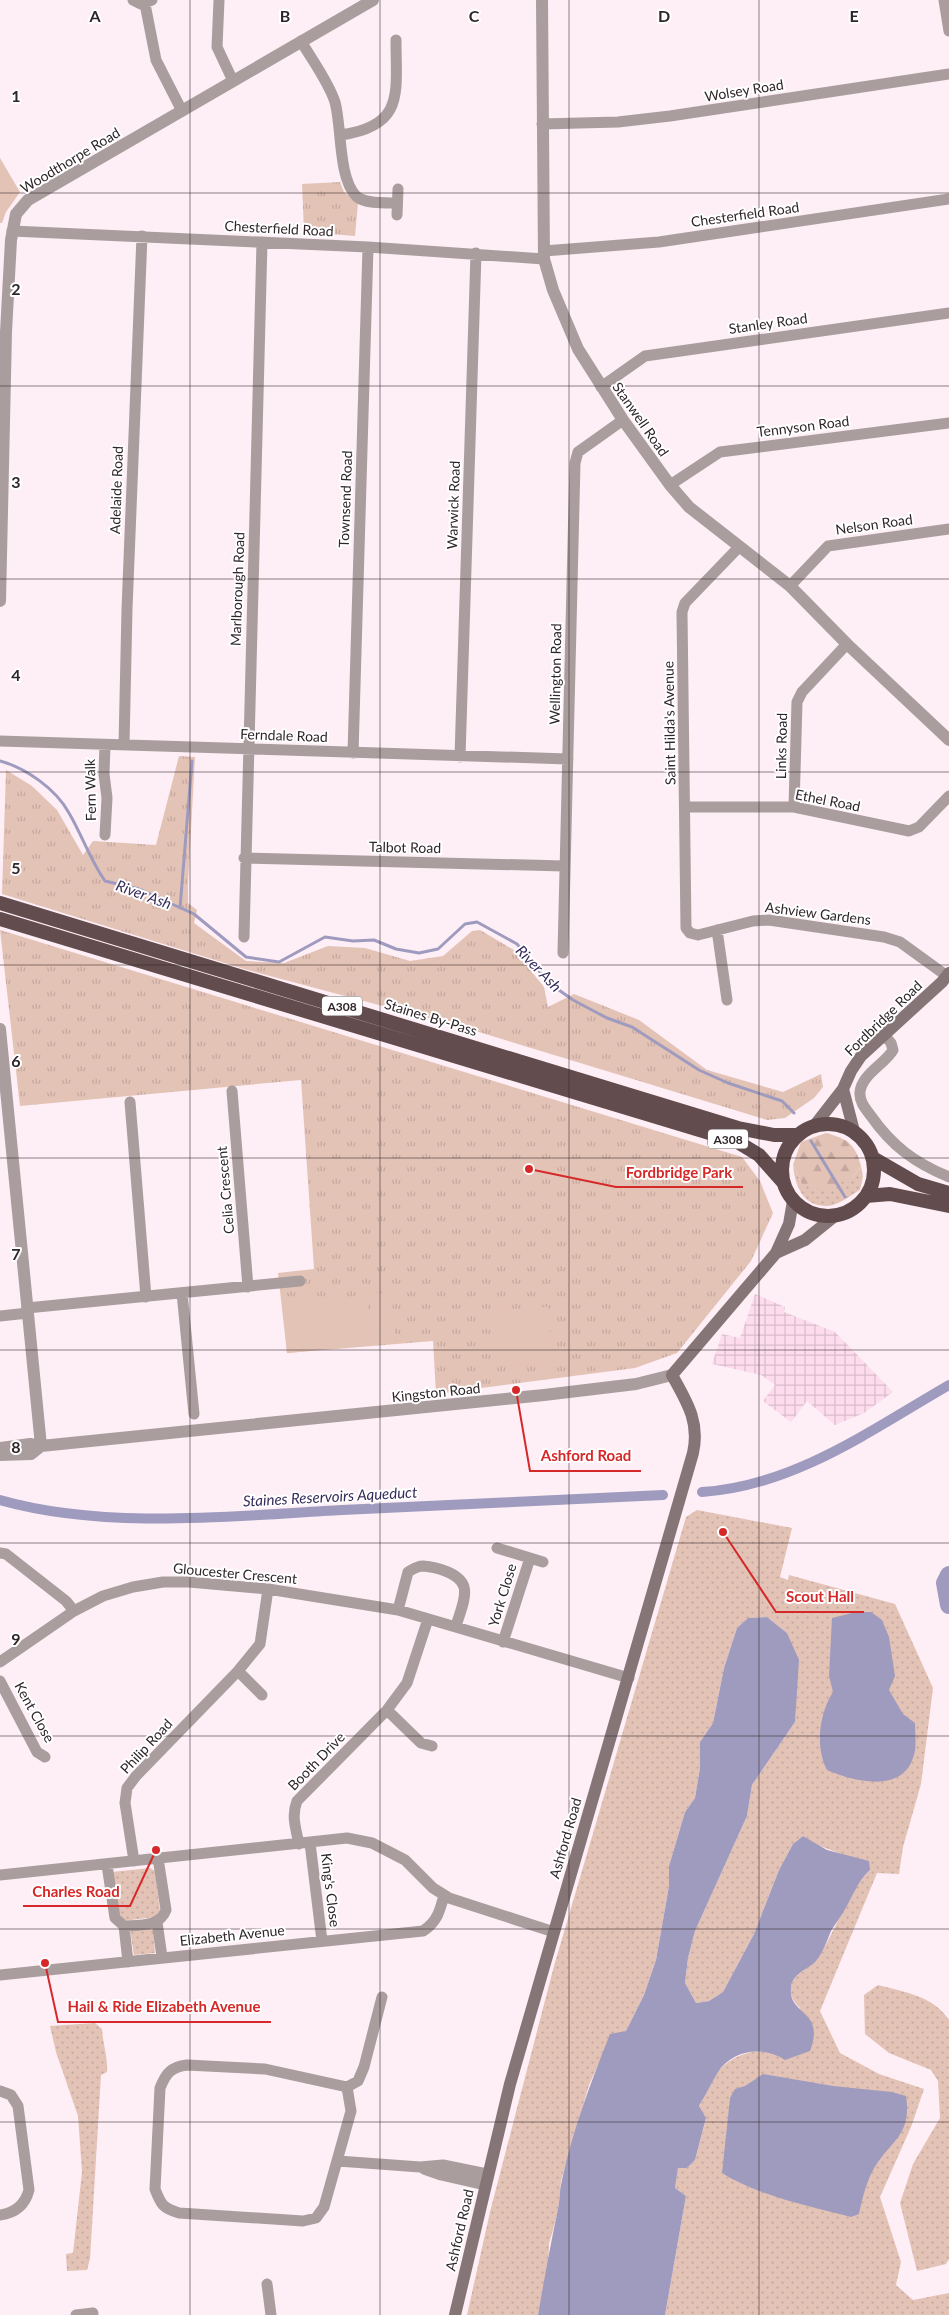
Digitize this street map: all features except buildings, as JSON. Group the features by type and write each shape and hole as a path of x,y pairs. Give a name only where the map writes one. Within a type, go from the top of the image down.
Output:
{"highway":[{"name":"Staines By-Pass","path":"0,903 738,1128 774,1135 797,1135"},
{"name":"A308","path":"0,919 736,1141 759,1155 783,1182"},
{"path":"832,1123 854,1132 862,1139 872,1158 873,1180 866,1196 850,1210 836,1216 817,1215 806,1211 793,1201 783,1182 781,1168 785,1151 797,1135 815,1125 832,1123"},
{"path":"872,1158 910,1180 949,1193"},
{"path":"866,1196 890,1194 949,1206"}],"main road":[{"name":"Fordbridge Road","path":"815,1125 843,1089 851,1071 861,1056 947,980"},
{"path":"843,1089 854,1132"},
{"path":"672,1376 776,1252 789,1224 793,1201"},
{"path":"776,1252 805,1240 836,1216"},
{"name":"Ashford Road","path":"455,2315 510,2084 598,1776 629,1678 697,1436 694,1419 672,1376"}],"street":[{"path":"133,0 148,2 156,60 182,111"},
{"path":"219,0 217,47 233,81"},
{"name":"Woodthorpe Road","path":"0,601 6,332 12,231 16,214 28,200 373,0"},
{"name":"Stanwell Road","path":"542,0 544,255 547,274 578,349 623,420 670,485 689,507 790,586 847,644 949,740"},
{"path":"944,0 949,31"},
{"path":"341,135 361,132 376,126 390,112 396,94 396,40"},
{"path":"301,41 334,101 341,135 346,177 358,198 374,202 397,203"},
{"name":"Wolsey Road","path":"542,124 618,122 670,116 949,74"},
{"path":"397,215 398,189"},
{"name":"Chesterfield Road","path":"12,231 544,255 659,242 949,199"},
{"name":"Adelaide Road","path":"124,745 129,561 142,236"},
{"name":"Marlborough Road","path":"244,937 244,858 262,242"},
{"name":"Townsend Road","path":"353,753 368,247"},
{"name":"Warwick Road","path":"460,757 476,253"},
{"name":"Stanley Road","path":"601,387 646,356 949,313"},
{"name":"Wellington Road","path":"563,953 575,462 578,452 623,420"},
{"name":"Tennyson Road","path":"670,485 720,452 949,423"},
{"name":"Nelson Road","path":"790,586 828,546 949,529"},
{"name":"Saint Hilda's Avenue","path":"686,920 682,612 685,603 739,546"},
{"name":"Links Road","path":"794,807 797,702 802,692 847,644"},
{"name":"Ferndale Road","path":"0,741 568,759"},
{"name":"Fern Walk","path":"104,744 104,774 107,798 105,835"},
{"name":"Ethel Road","path":"685,807 794,807 910,831 919,827 949,796"},
{"name":"Talbot Road","path":"244,858 564,866"},
{"name":"Ashview Gardens","path":"686,920 686,928 690,933 698,935 752,921 768,920 884,937 900,942 947,980"},
{"path":"717,930 727,1000"},
{"path":"0,1029 41,1446"},
{"path":"885,1036 892,1043 893,1050 864,1082 860,1092 862,1104 890,1142 928,1168 949,1177"},
{"name":"Celia Crescent","path":"232,1091 248,1287"},
{"path":"130,1102 146,1297"},
{"path":"0,1316 146,1297 300,1281"},
{"path":"182,1293 194,1414"},
{"name":"Kingston Road","path":"0,1448 30,1444 41,1446 544,1395 636,1384 672,1376"},
{"name":"Kingston Road","path":"0,1455 31,1454 41,1446"},
{"name":"York Close","path":"497,1548 543,1562"},
{"path":"0,1553 6,1554 66,1601 74,1611"},
{"name":"York Close","path":"504,1642 530,1558"},
{"path":"398,1610 405,1578 415,1567 423,1566 456,1575 464,1587 465,1593 456,1626"},
{"name":"Gloucester Crescent","path":"0,1662 74,1611 103,1596 134,1587 163,1582 268,1589 398,1610 629,1678"},
{"name":"Philip Road","path":"134,1861 125,1803 127,1788 136,1776 238,1671 260,1644 268,1589"},
{"name":"Booth Drive","path":"305,1843 294,1810 297,1801 387,1710 407,1683 428,1619"},
{"path":"238,1671 262,1695"},
{"name":"Kent Close","path":"0,1680 37,1752 45,1757"},
{"path":"387,1710 421,1743 432,1746"},
{"path":"0,1875 348,1838 372,1843 405,1860 433,1888 444,1895 554,1932"},
{"name":"King's Close","path":"305,1843 322,1941"},
{"path":"107,1865 113,1912 118,1923 124,1926 157,1922 163,1917 166,1910 158,1858"},
{"name":"Elizabeth Avenue","path":"0,1975 423,1931 433,1925 439,1913 444,1895"},
{"path":"157,1922 162,1958"},
{"path":"124,1926 128,1962"},
{"path":"347,2087 351,2110 324,2207 316,2218 303,2221 179,2213 166,2209 159,2200 155,2189 160,2088 165,2075 176,2067 187,2065 265,2069 347,2087 358,2081 364,2067 377,2003"},
{"path":"0,2215 14,2212 23,2204 29,2190 21,2116 15,2099 2,2091"},
{"path":"338,2161 420,2167 443,2166 486,2179"},
{"path":"267,2284 271,2315"},
{"path":"76,2315 93,2313"}],"shaded area":[{"path":"755,1294 785,1307 784,1312 835,1332 893,1392 864,1413 835,1425 807,1401 791,1422 763,1401 775,1385 761,1375 712,1364 722,1334 740,1338"},
{"path":"856,1612 871,1612 882,1620 889,1637 895,1676 889,1690 903,1714 915,1723 913,1758 907,1769 898,1777 887,1781 862,1781 827,1770 821,1751 820,1731 824,1710 833,1692 829,1676 832,1618"},
{"path":"767,1617 787,1633 799,1660 795,1722 752,1785 747,1816 695,1931 688,1958 685,1983 696,2003 709,2001 723,1992 754,1934 779,1870 793,1844 803,1836 827,1850 869,1861 870,1870 858,1884 816,1961 797,1975 792,1983 792,1997 795,2004 810,2020 813,2027 814,2037 810,2051 785,2060 768,2053 759,2052 741,2054 732,2058 718,2072 699,2106 706,2118 695,2160 687,2168 678,2168 675,2188 686,2196 665,2315 538,2315 558,2210 561,2184 571,2142 610,2034 626,2031 644,1995 656,1960 669,1886 669,1866 685,1812 695,1798 700,1768 700,1742 713,1723 724,1668 737,1628 748,1618"},
{"path":"763,2074 833,2086 892,2092 906,2096 907,2110 903,2130 873,2170 866,2186 859,2214 851,2217 785,2200 752,2188 722,2173 730,2098 735,2089 745,2086"}],"green space":[{"path":"0,158 20,192 6,212 2,223 0,223"},
{"path":"340,182 344,192 358,203 355,236 304,232 302,184"},
{"path":"179,756 195,757 188,884 188,903 197,910 194,923 246,961 284,963 328,946 365,948 410,961 443,956 472,931 480,930 514,950 544,987 548,1007 574,994 639,1020 707,1070 783,1092 821,1074 823,1087 814,1098 785,1118 767,1120 469,1029 244,969 2,894 6,770 32,786 57,810 83,855 93,841 156,845"},
{"path":"0,930 742,1157 760,1181 773,1213 751,1261 677,1353 635,1368 436,1394 433,1341 287,1353 278,1273 314,1269 301,1080 20,1106"},
{"path":"826,1133 845,1140 850,1144 856,1152 861,1166 853,1177 823,1191 802,1184 793,1165 801,1142"},
{"path":"793,1165 802,1184 853,1177 861,1166 863,1177 860,1190 841,1202 832,1205 812,1203 806,1199 798,1187"},
{"path":"391,1292 396,1343 375,1345 369,1294"},
{"path":"367,1296 372,1345 287,1353 283,1304"},
{"path":"548,1307 552,1361 496,1365 491,1311"},
{"path":"697,1510 792,1528 780,1577 788,1580 789,1575 895,1604 933,1688 921,1784 903,1847 899,1874 877,1873 820,2011 840,2053 879,2074 924,2089 911,2127 880,2197 901,2262 896,2285 913,2300 949,2293 949,2315 665,2315 686,2196 675,2188 678,2167 687,2168 695,2160 706,2119 699,2107 717,2072 732,2059 747,2053 762,2051 777,2054 800,2008 792,1997 791,1991 794,1979 816,1960 854,1890 870,1870 841,1854 807,1841 803,1836 793,1844 779,1870 754,1934 723,1992 709,2001 696,2003 685,1983 688,1958 695,1931 747,1816 752,1785 795,1722 796,1685 787,1633 767,1617 748,1618 737,1628 724,1668 713,1723 700,1742 700,1768 695,1798 685,1812 669,1866 669,1886 656,1960 644,1995 626,2031 598,2065 589,2085 561,2181 558,2212 549,2244 548,2268 538,2315 467,2315 490,2212 554,1966 686,1517"},
{"path":"150,1868 155,1871 160,1911 155,1917 123,1921 120,1919 112,1872"},
{"path":"150,1928 153,1930 155,1953 134,1955 130,1930"},
{"path":"878,1985 927,2000 943,2012 949,2020 949,2259 946,2264 917,2271 900,2203 913,2164 940,2118 938,2081 931,2070 889,2053 865,2034 864,1995"},
{"path":"95,2023 102,2029 107,2072 101,2075 90,2259 87,2270 67,2271 66,2254 73,2253 82,2172 78,2116 56,2052 50,2026"}],"waterway":[{"name":"River Ash","path":"0,761 30,774 56,796 69,813 105,881 139,889 194,914 246,957 279,962 325,937 353,941 374,940 396,949 419,953 438,949 465,924 477,922 517,944 549,983 573,1000 607,1018 632,1027 699,1070 728,1083 782,1101 794,1113"},
{"path":"180,908 192,761"},
{"name":"River Ash","path":"811,1141 845,1197"},
{"name":"Staines Reservoirs Aqueduct","path":"702,1492 736,1488 800,1467 861,1437 949,1385"},
{"name":"Staines Reservoirs Aqueduct","path":"0,1500 40,1509 83,1515 126,1518 170,1518 663,1495"},
{"name":"River Ash","path":"949,1575 945,1583 949,1605"}],"place":[{"name":"Fordbridge Park","path":"529,1169"},
{"name":"Ashford Road","path":"516,1390"},
{"name":"Scout Hall","path":"723,1532"},
{"name":"Charles Road","path":"156,1850"},
{"name":"Hail & Ride Elizabeth Avenue","path":"45,1963"}]}
